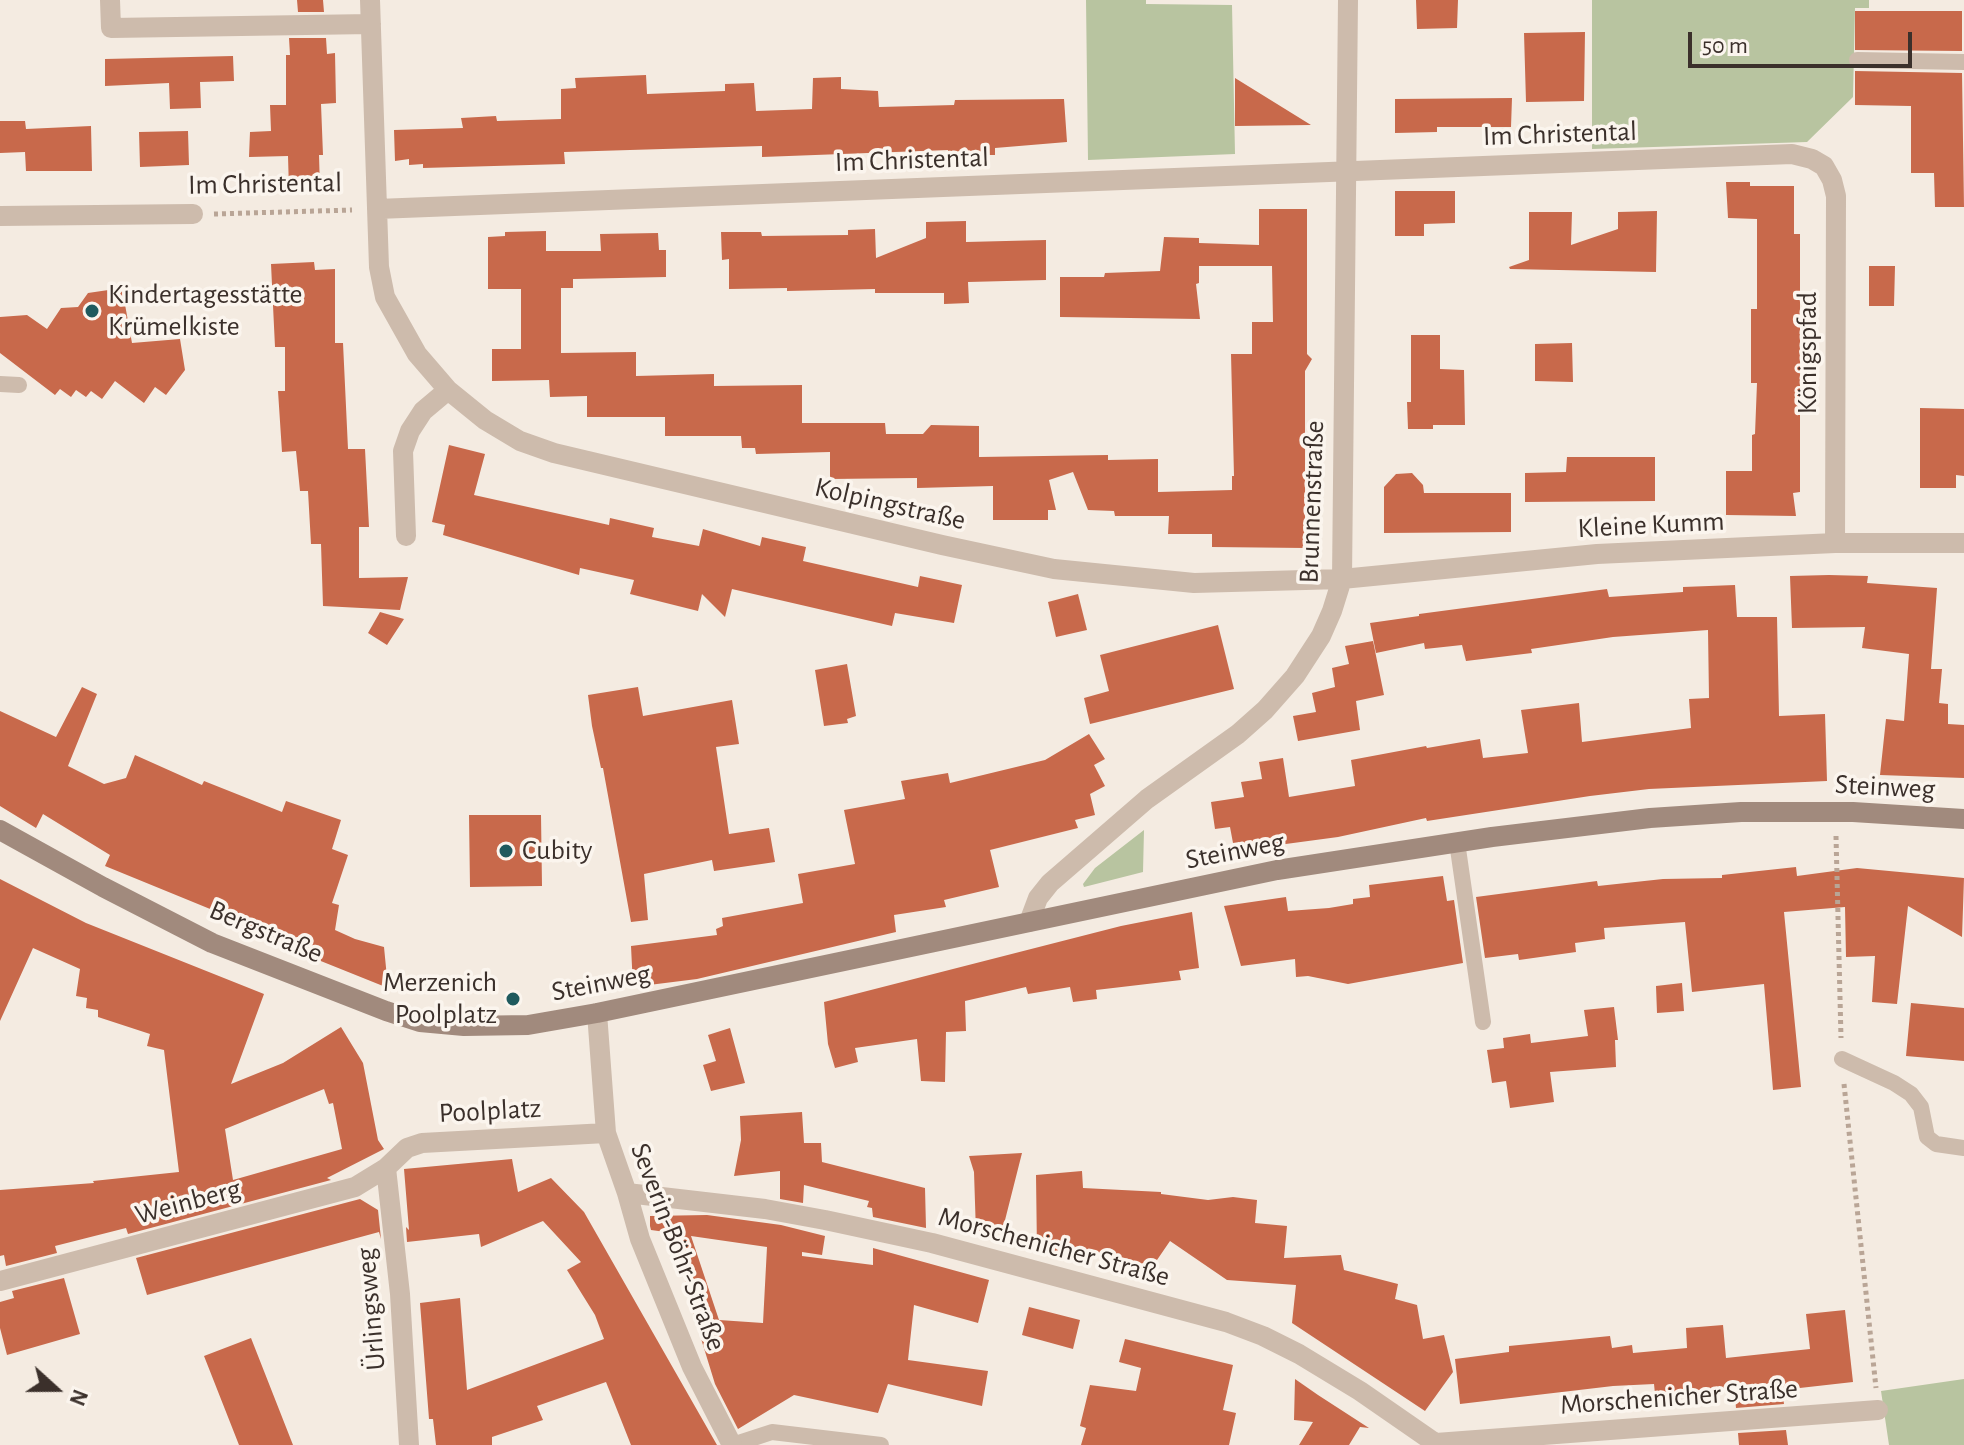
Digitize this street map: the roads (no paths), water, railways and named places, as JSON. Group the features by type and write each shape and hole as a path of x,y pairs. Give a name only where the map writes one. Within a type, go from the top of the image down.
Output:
{"street":[{"path":"110,0 111,28 371,24"},
{"name":"Kolpingstraße","path":"370,0 379,267 385,297 417,354 448,390 485,420 520,441 554,453 1054,569 1194,583 1342,579"},
{"name":"Brunnenstraße","path":"1029,922 1038,898 1050,883 1147,799 1238,734 1265,710 1295,676 1321,636 1332,611 1342,579 1348,0"},
{"name":"Im Christental","path":"377,209 1792,154 1824,166"},
{"name":"Königspfad","path":"1824,166 1836,196 1835,543"},
{"name":"Im Christental","path":"0,216 193,214"},
{"path":"406,536 403,451 410,431 423,411 448,390"},
{"name":"Kleine Kumm","path":"1342,579 1597,554 1835,543 1964,543"},
{"name":"Steinweg","path":"528,1025 1277,870 1457,842 1650,818 1741,812 1836,812 1964,819"},
{"name":"Bergstraße","path":"0,830 212,943 386,1011 420,1022 454,1026 528,1025"},
{"name":"Severin-Böhr-Straße","path":"597,1013 606,1133 640,1239 692,1367 732,1445"},
{"name":"Poolplatz","path":"386,1168 407,1148 422,1143 606,1133"},
{"name":"Weinberg","path":"0,1281 355,1187 386,1168"},
{"name":"Ürlingsweg","path":"386,1168 400,1294 409,1445"},
{"name":"Morschenicher Straße","path":"627,1193 765,1209 932,1243 1226,1322 1299,1354 1437,1444 1878,1410"}],"lane":[{"path":"1857,60 1964,62"},
{"path":"0,384 19,385"},
{"path":"1457,842 1483,1022"},
{"path":"1842,1059 1911,1094 1921,1107 1927,1137 1936,1144 1964,1148"},
{"path":"732,1445 772,1432 881,1445"}],"place":[{"name":"Kindertagesstätte Krümelkiste","path":"92,311"},
{"name":"Cubity","path":"506,851"},
{"name":"Merzenich Poolplatz","path":"513,999"}]}
